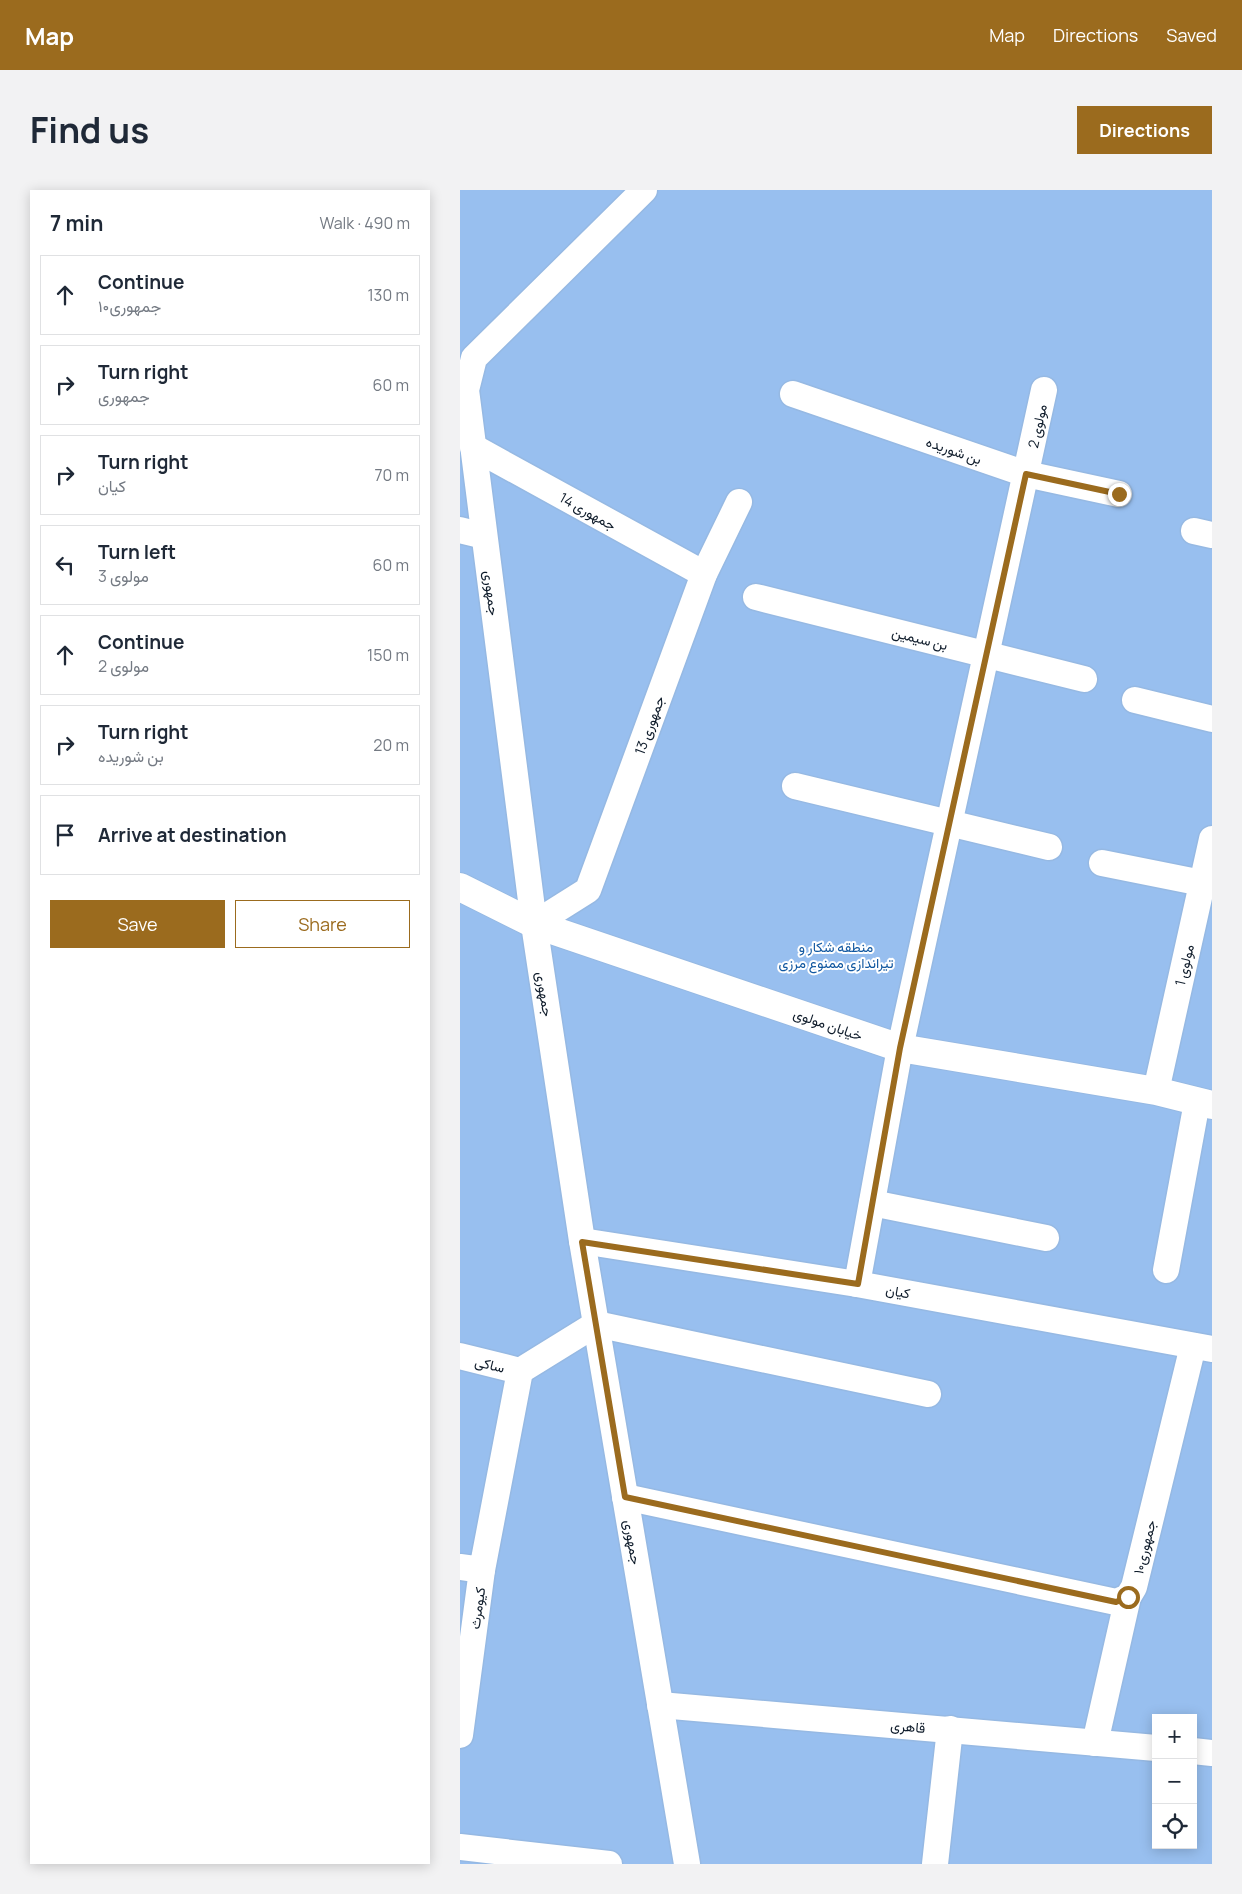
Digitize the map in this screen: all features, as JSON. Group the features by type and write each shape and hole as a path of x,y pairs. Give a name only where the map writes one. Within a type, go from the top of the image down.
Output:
{"main road":[{"name":"خیابان مولوی","path":"460,887 534,924 900,1048 1156,1091 1205,1104"}],"street":[{"name":"جمهوری","path":"644,190 474,358 465,372 473,447 472,533 582,1242 687,1864"},
{"name":"مولوی 2","path":"858,1284 900,1048 1044,390"},
{"name":"بن شوریده","path":"793,394 1026,474 1119,494"},
{"name":"جمهوری 14","path":"473,447 704,574"},
{"name":"جمهوری 13","path":"534,924 588,890 704,574 739,502"},
{"name":"بن سیمین","path":"756,597 1084,679"},
{"path":"1135,700 1212,719"},
{"path":"795,786 1049,847"},
{"name":"مولوی 1","path":"1156,1091 1207,884 1212,839"},
{"path":"1102,863 1207,884"},
{"path":"1166,1270 1205,1104"},
{"path":"872,1203 1046,1238"},
{"name":"کیان","path":"582,1242 858,1284 1203,1347"},
{"path":"520,1371 596,1324 928,1394"},
{"name":"جمهوری۱۰","path":"1095,1743 1128,1597 1134,1587 1203,1347"},
{"name":"ساکی","path":"460,1356 520,1371"},
{"name":"کیومرث","path":"460,1735 471,1568 520,1371"},
{"path":"625,1497 1116,1602 1128,1597"},
{"name":"قاهری","path":"660,1705 1152,1748"},
{"path":"935,1864 950,1729"},
{"path":"1197,1751 1212,1753"},
{"path":"460,1847 609,1864"}],"green space":[{"name":"منطقه شکار و تیراندازی ممنوع مرزی","path":"460,190 1212,190 1212,1864 460,1864"}],"route":[{"path":"1119,494 1026,474 900,1048 858,1284 582,1242 625,1497 1116,1602 1128,1597"}]}
